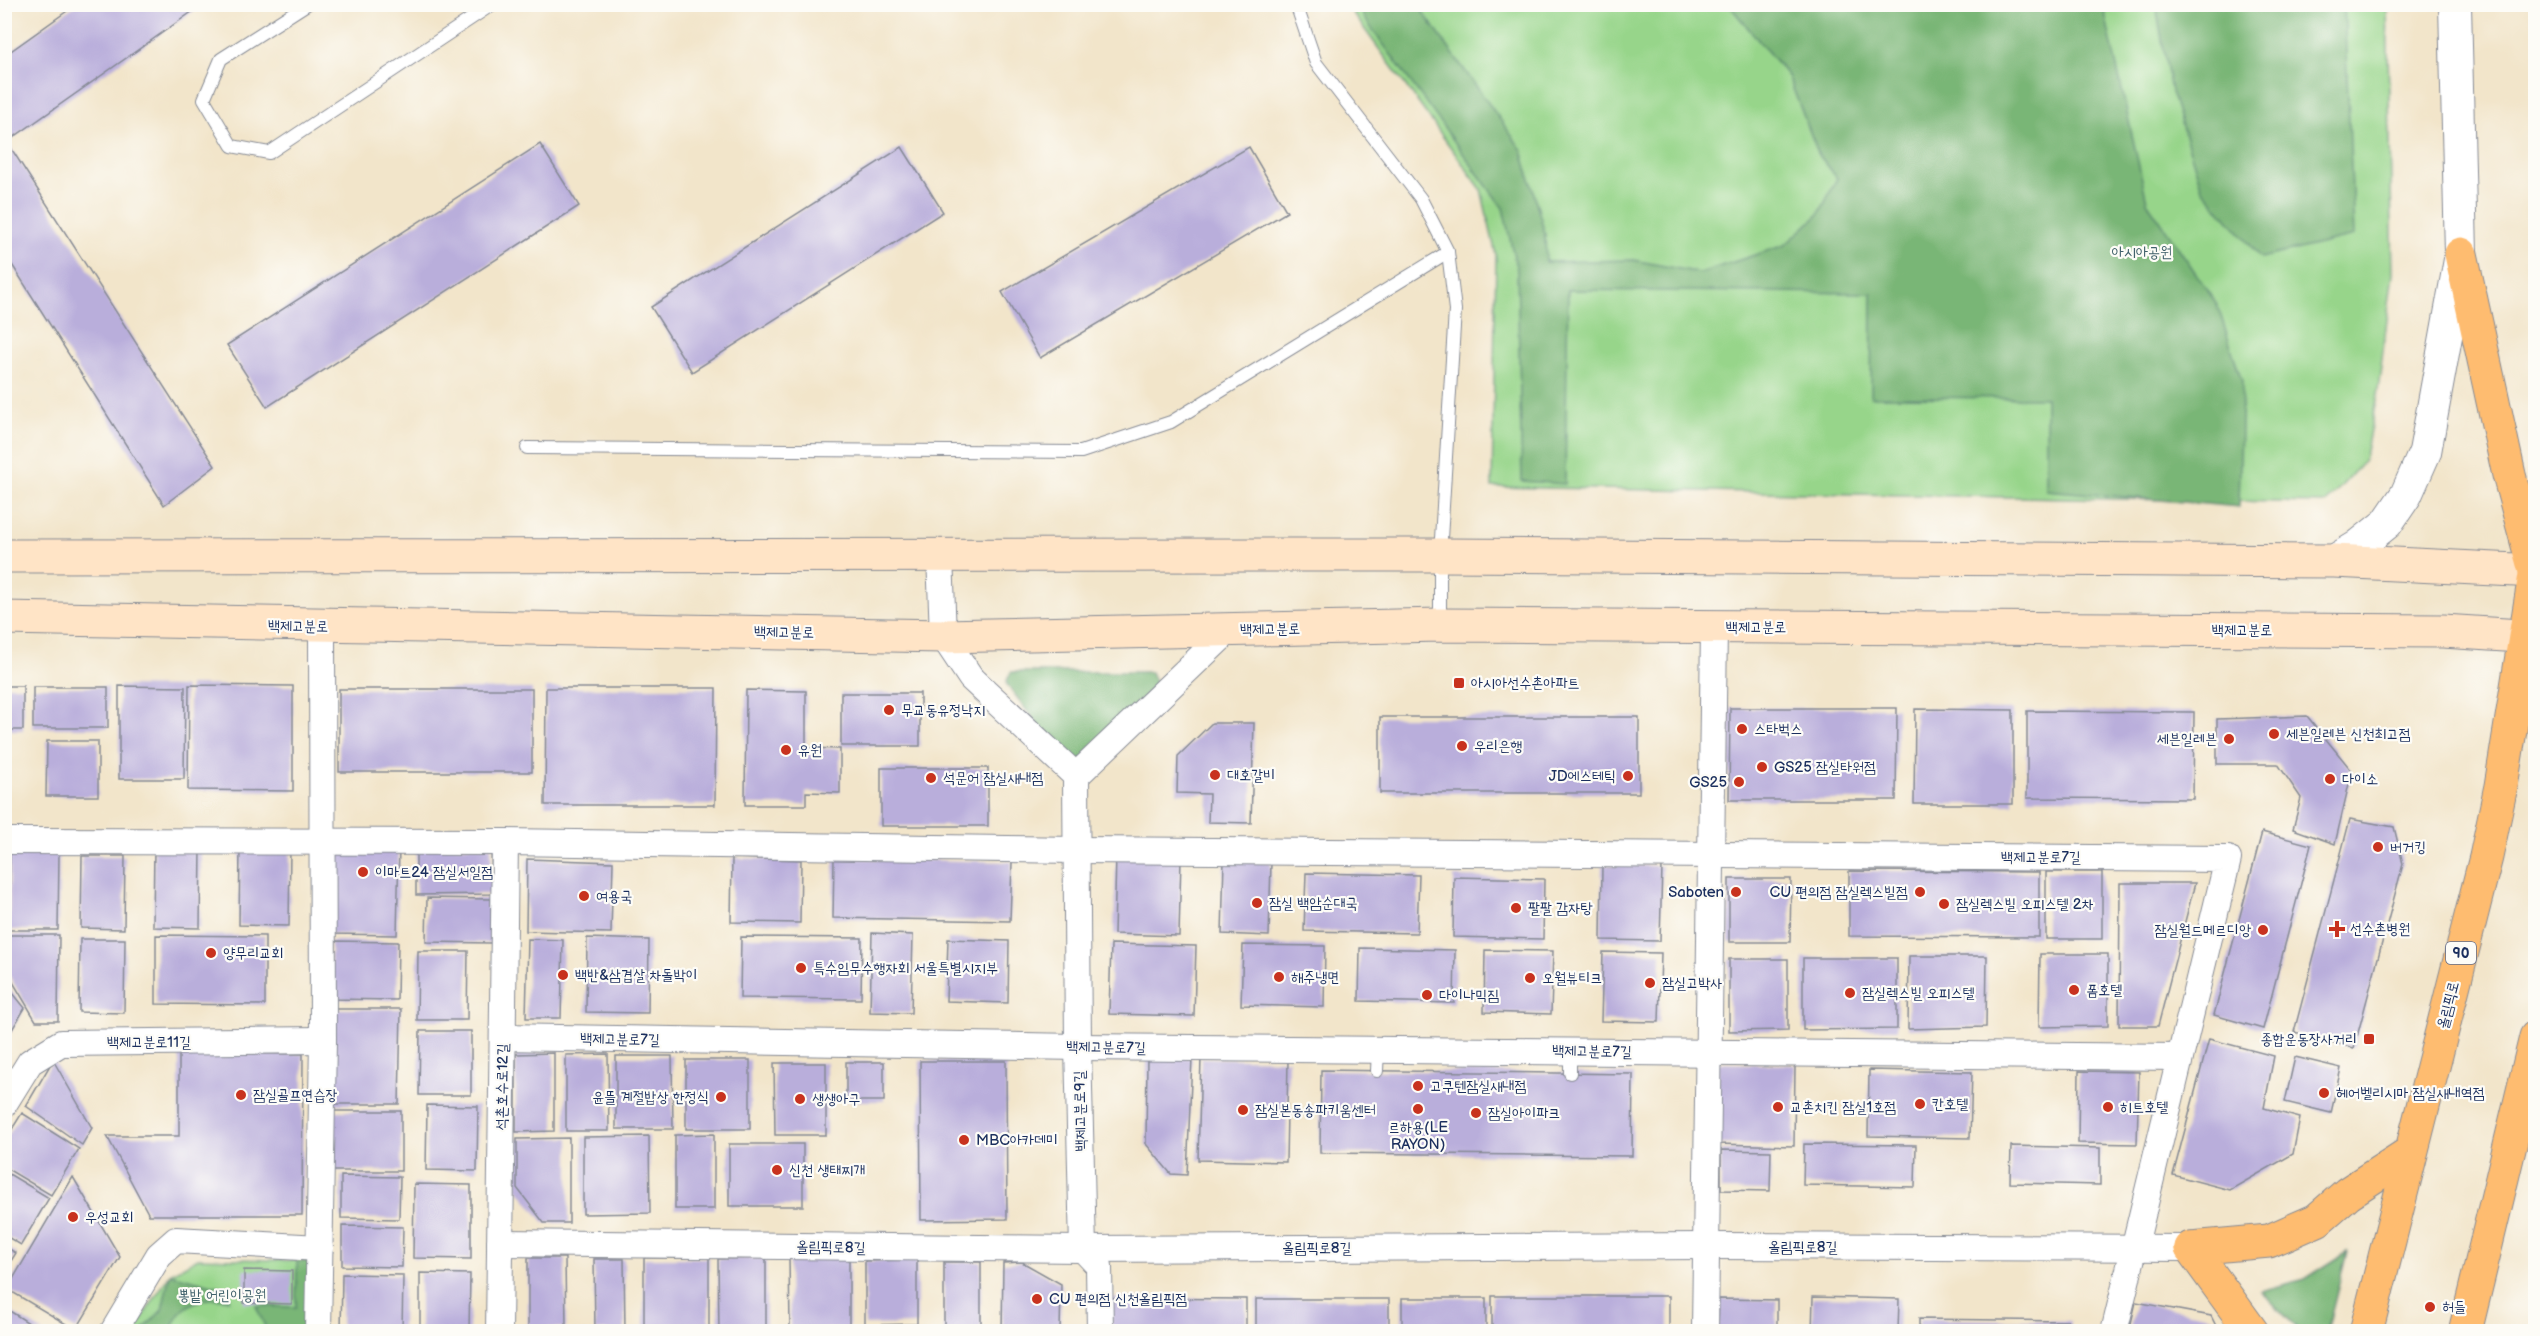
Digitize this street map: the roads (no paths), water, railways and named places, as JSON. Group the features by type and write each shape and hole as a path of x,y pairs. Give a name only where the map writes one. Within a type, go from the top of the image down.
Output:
{"main road":[{"path":"11,554 1440,555 2334,561 2535,570 2509,476 2461,254"},
{"name":"올림픽로","path":"2366,1332 2486,856 2530,637 2535,570"},
{"name":"백제고분로","path":"4,618 322,626 943,636 1440,625 2443,631 2530,637"},
{"path":"2466,1332 2535,1037"},
{"path":"2191,1248 2269,1241 2317,1221 2348,1193 2411,1152"},
{"path":"2191,1248 2252,1332"}],"street":[{"path":"2334,561 2357,547 2387,523 2406,495 2425,452 2461,254 2456,4"},
{"path":"940,555 943,636 971,678 1076,776 1229,630"},
{"path":"318,1332 323,1041 322,626"},
{"path":"1705,1332 1714,627"},
{"name":"백제고분로9길","path":"1076,776 1078,1047 1083,1249"},
{"path":"4,841 506,842"},
{"name":"백제고분로7길","path":"503,1037 1078,1047 1377,1060 1570,1062 1709,1053 2180,1057 2228,859 1076,850 506,842"},
{"name":"석촌호수로12길","path":"499,1332 506,842"},
{"name":"백제고분로11길","path":"4,1104 30,1062 61,1043 323,1041"},
{"path":"2114,1332 2180,1057"},
{"path":"113,1332 159,1255 176,1240 320,1248"},
{"name":"올림픽로8길","path":"500,1243 1083,1249 1706,1246 2191,1248"},
{"path":"1083,1249 1100,1266 1100,1332"}],"lane":[{"path":"307,4 221,59 204,99 232,146 268,153 493,4"},
{"path":"1296,4 1316,63 1420,199 1448,252 1455,310 1440,555 1440,625"},
{"path":"527,448 1081,452 1172,422 1448,252"}],"place":[{"name":"아시아선수촌아파트","path":"1459,683"},
{"name":"무교동유정낙지","path":"889,710"},
{"name":"스타벅스","path":"1742,729"},
{"name":"세븐일레븐 신천최고점","path":"2274,734"},
{"name":"세븐일레븐","path":"2229,739"},
{"name":"우리은행","path":"1462,746"},
{"name":"유원","path":"786,750"},
{"name":"GS25 잠실타워점","path":"1762,767"},
{"name":"대호갈비","path":"1215,775"},
{"name":"JD에스테틱","path":"1628,776"},
{"name":"석문어 잠실새내점","path":"931,778"},
{"name":"다이소","path":"2330,779"},
{"name":"GS25","path":"1739,782"},
{"name":"버거킹","path":"2378,847"},
{"name":"이마트24 잠실서일점","path":"363,872"},
{"name":"Saboten","path":"1736,892"},
{"name":"CU 편의점 잠실렉스빌점","path":"1920,892"},
{"name":"여용국","path":"584,896"},
{"name":"잠실 백암순대국","path":"1257,903"},
{"name":"잠실렉스빌 오피스텔 2차","path":"1944,904"},
{"name":"팔팔 감자탕","path":"1516,908"},
{"name":"선수촌병원","path":"2337,929"},
{"name":"잠실월드메르디앙","path":"2263,930"},
{"name":"양무리교회","path":"211,953"},
{"name":"특수임무수행자회 서울특별시지부","path":"801,968"},
{"name":"백반&삼겹살 차돌박이","path":"563,975"},
{"name":"해주냉면","path":"1279,977"},
{"name":"오월뷰티크","path":"1530,978"},
{"name":"잠실고박사","path":"1650,983"},
{"name":"폼호텔","path":"2074,990"},
{"name":"잠실렉스빌 오피스텔","path":"1850,993"},
{"name":"다이나믹짐","path":"1427,995"},
{"name":"종합운동장사거리","path":"2369,1039"},
{"name":"고쿠텐잠실새내점","path":"1418,1086"},
{"name":"헤어벨리시마 잠실새내역점","path":"2324,1093"},
{"name":"잠실골프연습장","path":"241,1095"},
{"name":"윤뜰 계절밥상 한정식","path":"721,1097"},
{"name":"생생아구","path":"800,1099"},
{"name":"칸호텔","path":"1920,1104"},
{"name":"교촌치킨 잠실1호점","path":"1778,1107"},
{"name":"히트호텔","path":"2108,1107"},
{"name":"르하용(LE RAYON)","path":"1418,1109"},
{"name":"잠실본동송파키움센터","path":"1243,1110"},
{"name":"잠실아이파크","path":"1476,1113"},
{"name":"MBC아카데미","path":"964,1140"},
{"name":"신천 생태찌개","path":"777,1170"},
{"name":"우성교회","path":"73,1217"},
{"name":"CU 편의점 신천올림픽점","path":"1037,1299"},
{"name":"허들","path":"2430,1307"}],"park label":[{"name":"아시아공원","path":"2142,252"},
{"name":"뽕밭 어린이공원","path":"222,1295"}]}
